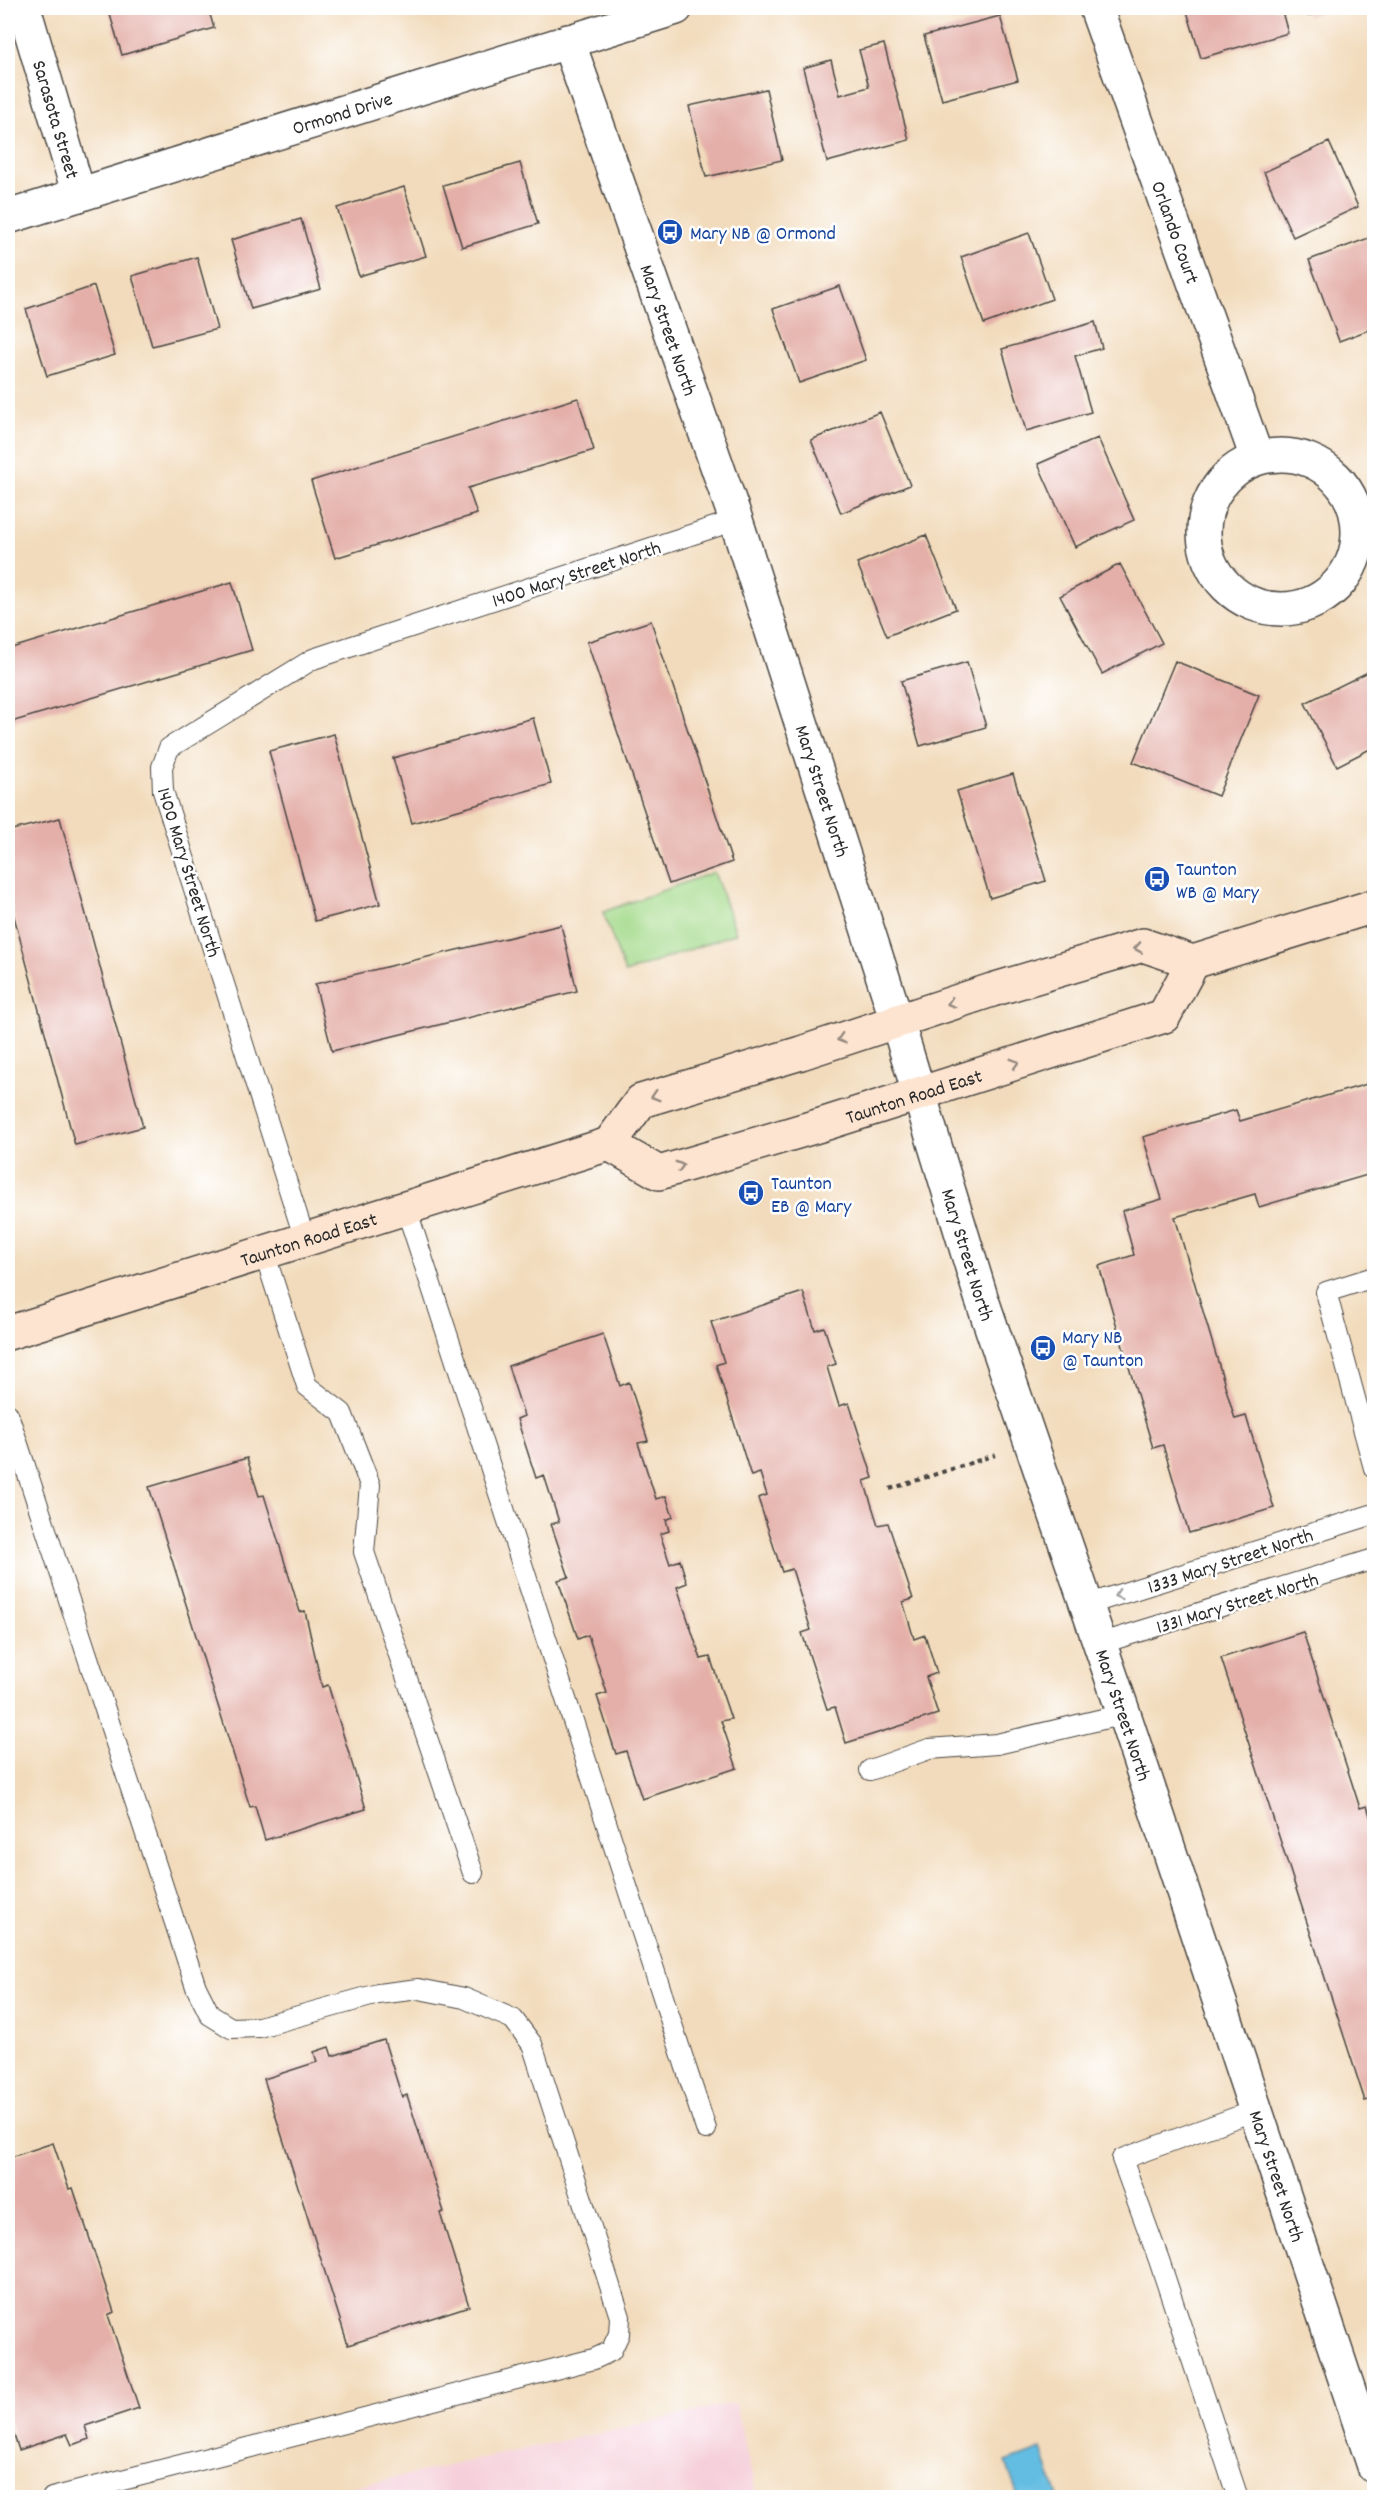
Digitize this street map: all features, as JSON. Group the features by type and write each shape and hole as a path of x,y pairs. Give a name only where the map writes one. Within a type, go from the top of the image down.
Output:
{"main road":[{"path":"609,1144 641,1101 801,1053 897,1021 1143,945 1193,962 1374,906"},
{"name":"Taunton Road East","path":"8,1333 609,1144 659,1173 919,1094 1164,1016 1193,962"}],"street":[{"name":"Sarasota Street","path":"24,8 79,195"},
{"name":"Ormond Drive","path":"8,217 676,8"},
{"name":"Orlando Court","path":"1096,8 1257,458"},
{"name":"Mary Street North","path":"568,40 736,520 897,1021 974,1275 1124,1714 1374,2466"},
{"path":"1289,454 1315,462 1337,478 1352,500 1359,522 1357,549 1338,584 1329,593 1304,606 1269,609 1239,597 1217,577 1206,552 1204,518 1213,492 1234,470 1257,458 1289,454"}],"lane":[{"name":"1400 Mary Street North","path":"306,1240 163,791 162,767 169,748 313,659 736,520"},
{"path":"406,1208 706,2128"},
{"path":"264,1252 306,1386 342,1413 370,1485 364,1552 473,1873"},
{"path":"1374,1277 1326,1292 1367,1416 1374,1468"},
{"path":"8,1414 196,1987 210,2015 231,2028 259,2027 378,1994 419,1989 464,1998 513,2019 532,2044 620,2318 619,2334 611,2351 574,2365 52,2498"},
{"name":"1333 Mary Street North","path":"1086,1605 1374,1514"},
{"name":"1331 Mary Street North","path":"1099,1644 1374,1559"},
{"path":"870,1770 929,1749 997,1744 1124,1714"},
{"path":"1238,2498 1122,2159 1256,2110"}],"path":[{"path":"890,1489 1031,1443"}],"shaded area":[{"path":"735,2403 757,2497 305,2497"}],"green space":[{"path":"714,872 736,933 625,973 603,912"}],"water":[{"path":"1041,2449 1058,2497 1018,2497 1006,2462"}],"building":[{"path":"108,8 208,8 214,28 122,55"},
{"path":"1186,8 1281,8 1288,33 1201,58"},
{"path":"1305,8 1334,8 1308,16"},
{"path":"1000,16 1018,80 942,100 924,36"},
{"path":"884,44 909,140 827,162 803,68 831,60 840,95 869,87 859,50"},
{"path":"766,89 782,160 706,177 689,106"},
{"path":"1329,142 1358,207 1293,237 1264,172"},
{"path":"520,163 538,224 462,247 443,185"},
{"path":"404,187 426,256 359,276 337,208"},
{"path":"301,219 321,289 251,309 231,240"},
{"path":"1029,233 1052,299 984,324 961,257"},
{"path":"1374,236 1374,328 1339,341 1309,260"},
{"path":"197,257 217,329 152,346 132,276"},
{"path":"94,286 115,355 47,376 26,309"},
{"path":"840,286 866,360 799,383 773,309"},
{"path":"1095,322 1102,348 1075,356 1091,412 1026,431 1002,349"},
{"path":"578,398 594,450 468,488 477,514 335,558 311,481"},
{"path":"880,412 910,485 841,513 811,440"},
{"path":"1098,438 1134,520 1075,547 1038,464"},
{"path":"926,535 956,609 887,636 857,563"},
{"path":"1120,564 1162,643 1102,674 1060,596"},
{"path":"232,582 252,650 8,723 8,649"},
{"path":"651,621 732,862 669,884 587,642"},
{"path":"1175,661 1259,695 1218,796 1133,762"},
{"path":"967,662 986,727 920,746 901,681"},
{"path":"1370,671 1374,679 1374,747 1337,766 1305,703"},
{"path":"533,718 551,784 412,823 393,758"},
{"path":"334,734 380,904 315,921 269,751"},
{"path":"1013,774 1046,881 990,898 957,791"},
{"path":"60,818 143,1127 75,1145 8,894 8,831"},
{"path":"561,925 577,991 332,1051 315,984"},
{"path":"1374,1082 1374,1173 1259,1207 1255,1194 1175,1217 1235,1419 1246,1416 1274,1508 1189,1533 1163,1445 1153,1448 1099,1266 1134,1255 1122,1211 1162,1199 1143,1137 1236,1110 1240,1121"},
{"path":"803,1292 815,1330 824,1327 836,1364 827,1367 839,1406 849,1403 873,1478 864,1481 878,1525 888,1523 913,1599 903,1602 914,1639 925,1635 937,1673 926,1677 938,1714 846,1743 835,1707 827,1709 802,1633 811,1630 792,1569 782,1572 758,1498 767,1495 760,1473 751,1476 716,1365 724,1362 711,1322"},
{"path":"603,1334 620,1386 629,1382 648,1441 638,1443 656,1499 666,1496 673,1517 666,1520 669,1531 660,1534 670,1564 680,1560 687,1583 677,1587 701,1659 710,1657 731,1719 721,1721 737,1768 642,1799 626,1751 616,1754 597,1696 607,1693 588,1635 578,1639 558,1580 569,1577 551,1524 559,1522 544,1475 536,1478 517,1419 524,1416 508,1366"},
{"path":"247,1458 259,1496 264,1495 300,1612 305,1611 322,1687 328,1685 366,1809 265,1840 255,1806 250,1807 149,1487"},
{"path":"1303,1632 1360,1808 1367,1806 1374,1829 1374,2098 1365,2101 1221,1658"},
{"path":"384,2040 402,2097 407,2095 444,2212 440,2213 469,2306 348,2345 264,2079 317,2062 314,2052 329,2047 332,2056"},
{"path":"53,2143 69,2189 73,2188 114,2312 108,2315 139,2408 85,2426 89,2439 72,2445 67,2434 19,2450 8,2417 8,2158"}],"place":[{"name":"Mary NB @ Ormond","path":"670,232"},
{"name":"Taunton WB @ Mary","path":"1157,879"},
{"name":"Taunton EB @ Mary","path":"751,1193"},
{"name":"Mary NB @ Taunton","path":"1043,1348"}]}
